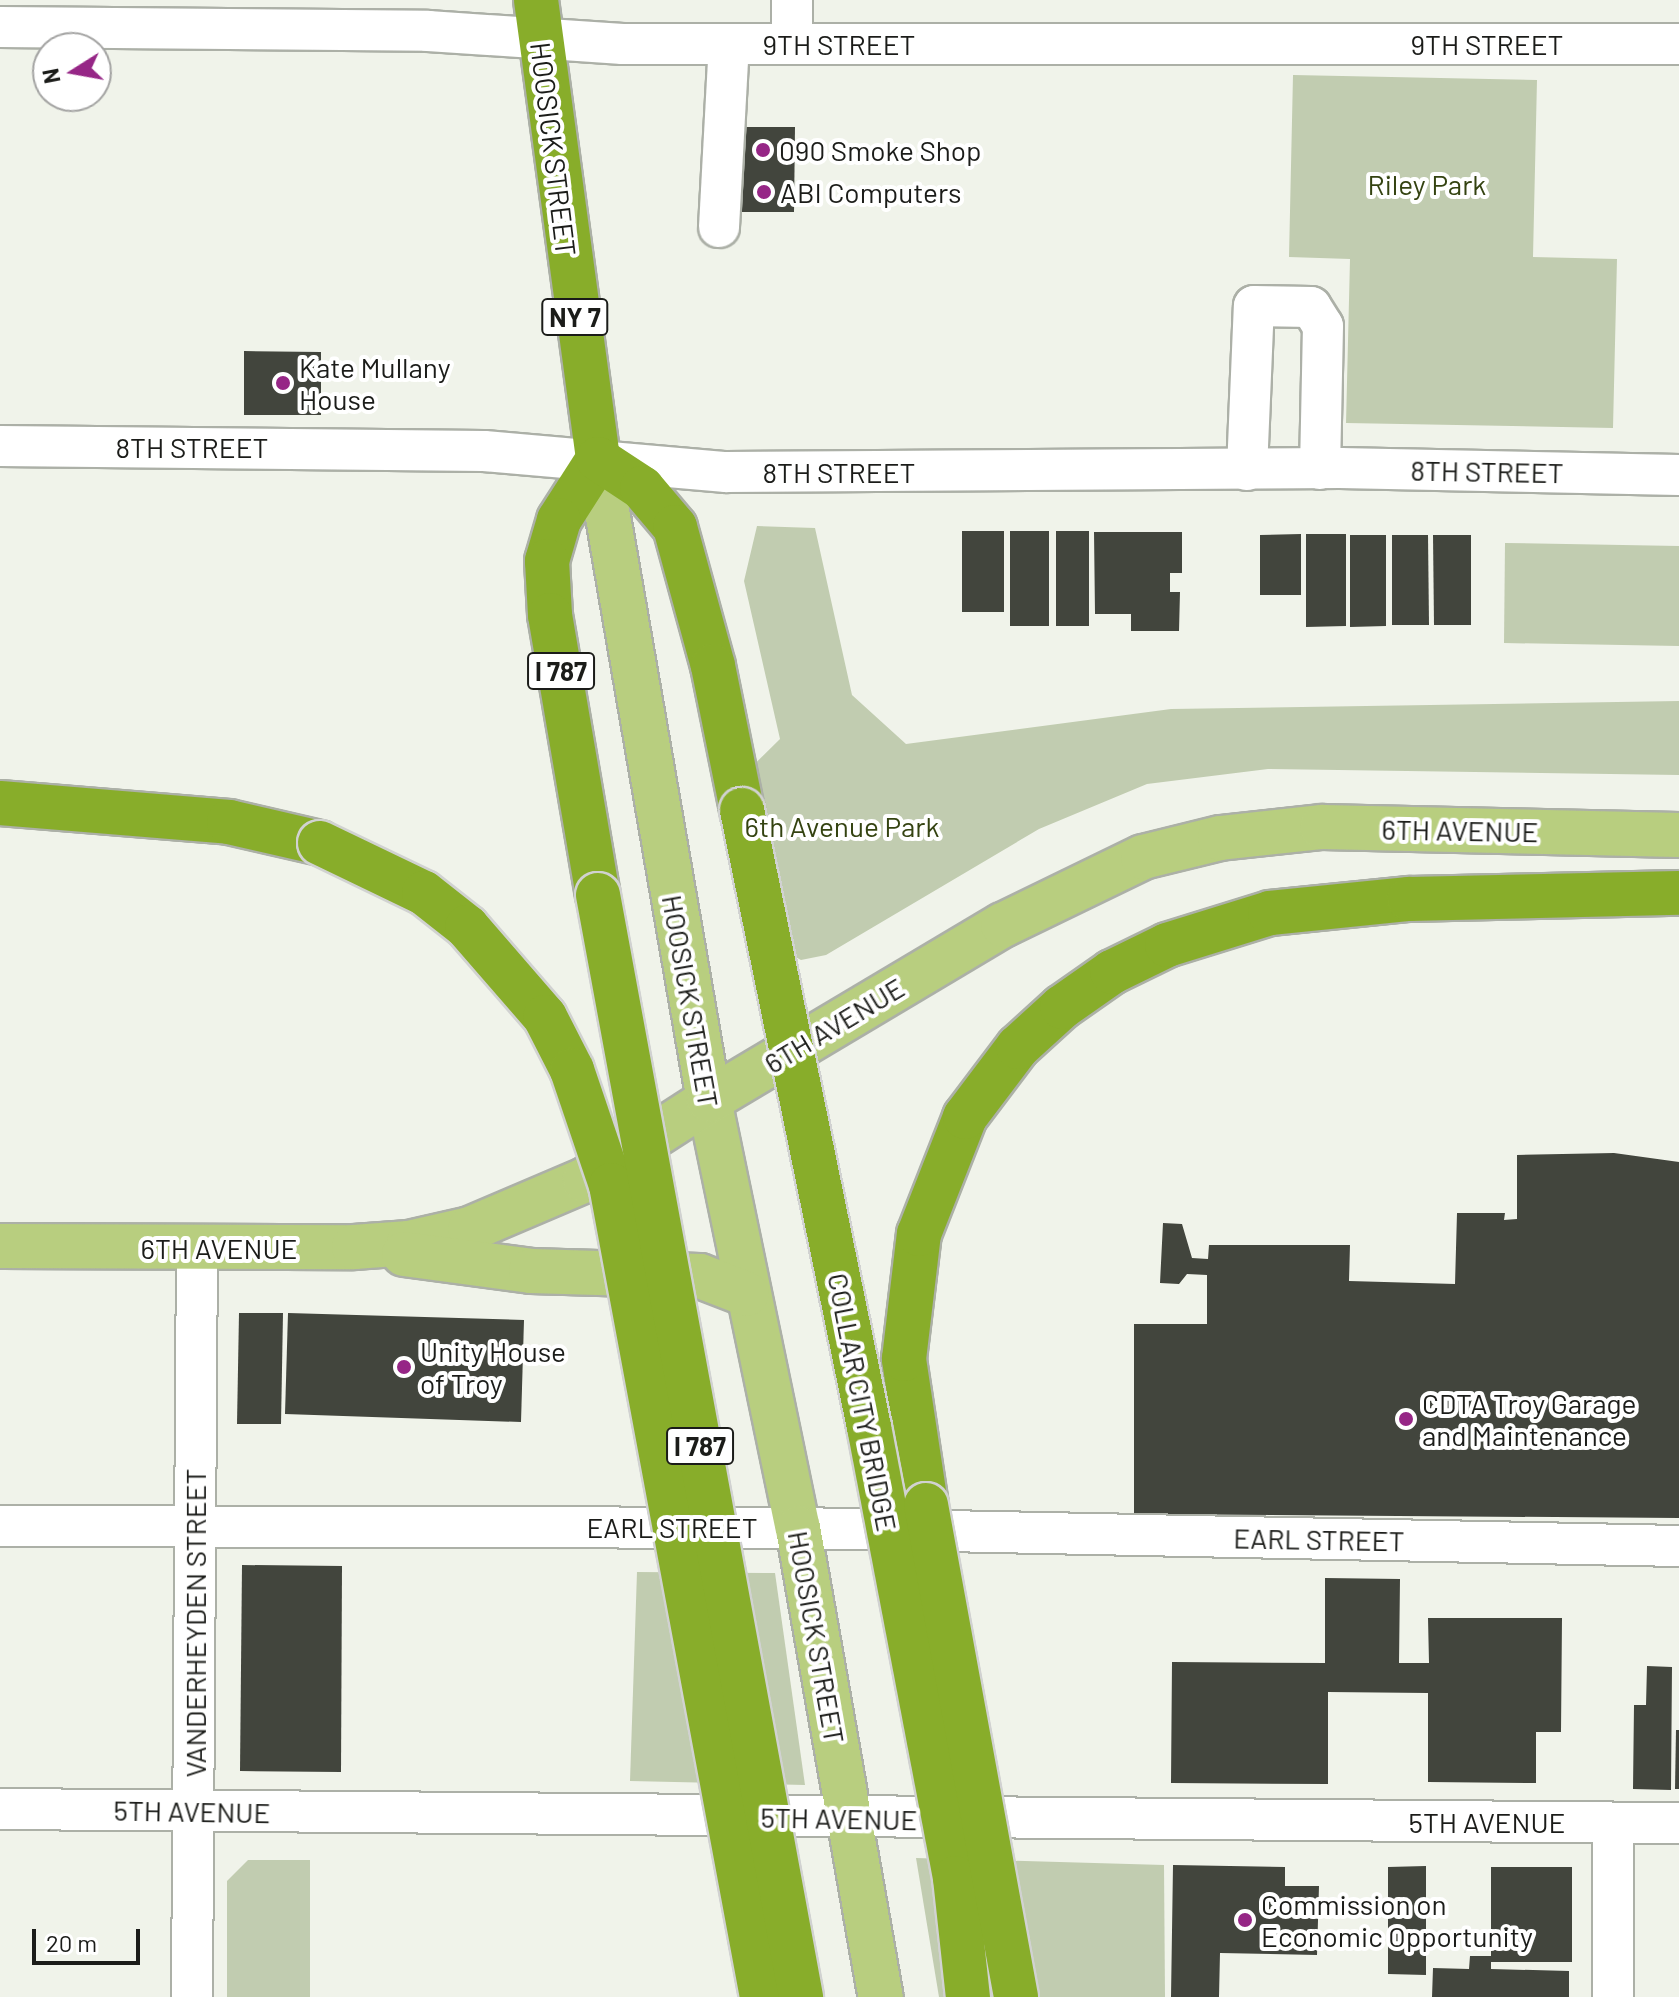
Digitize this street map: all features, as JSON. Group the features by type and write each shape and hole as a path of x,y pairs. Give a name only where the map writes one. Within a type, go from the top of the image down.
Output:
{"highway":[{"name":"HOOSICK STREET","path":"538,20 598,459"},
{"name":"COLLAR CITY BRIDGE","path":"598,459 642,488 675,527 713,666 869,1427 955,1878 968,1997"},
{"name":"I 787","path":"598,459 559,520 547,561 550,615 598,895 801,1997"},
{"path":"0,803 229,822 320,843 412,886 467,927 536,1005 572,1070 611,1185 762,1997"},
{"path":"1016,1997 904,1359 919,1234 952,1145 978,1098 1018,1047 1062,1007 1112,972 1167,945 1270,913 1409,899 1679,893"},
{"path":"1576,896 1679,904"}],"main road":[{"name":"HOOSICK STREET","path":"598,459 709,1100 798,1528 881,1997"},
{"name":"6TH AVENUE","path":"0,1246 197,1249 354,1247 409,1243 470,1229 532,1207 615,1163 709,1100 1003,925 1143,857 1220,838 1322,827 1679,835"},
{"path":"354,1247 531,1271 700,1276 747,1294"}],"street":[{"path":"792,0 792,44"},
{"name":"9TH STREET","path":"0,27 367,16 538,20 729,44 1679,44"},
{"path":"719,227 729,44"},
{"path":"1247,470 1254,306 1311,307 1323,326 1320,469"},
{"name":"8TH STREET","path":"0,446 447,449 598,459 726,472 1320,469 1679,475"},
{"name":"VANDERHEYDEN STREET","path":"192,1997 197,1249"},
{"name":"EARL STREET","path":"0,1526 195,1524 798,1528 1679,1546"},
{"name":"5TH AVENUE","path":"0,1809 1679,1823"},
{"path":"1613,1823 1613,1997"}],"green space":[{"name":"Riley Park","path":"1293,75 1537,80 1533,257 1617,259 1613,428 1346,423 1350,259 1289,257"},
{"name":"6th Avenue Park","path":"757,526 815,528 852,695 906,744 1171,709 1679,701 1679,775 1268,769 1147,784 1039,829 826,955 801,960 752,933 723,795 780,739 744,581"},
{"path":"1505,543 1679,546 1679,646 1504,643"},
{"path":"637,1572 775,1573 805,1785 630,1781"},
{"path":"916,1858 1164,1865 1165,1997 939,1997"},
{"path":"248,1860 310,1860 310,1997 227,1997 227,1881"}],"building":[{"path":"732,127 795,127 794,212 733,212"},
{"name":"Kate Mullany House","path":"244,351 321,352 321,415 244,415"},
{"path":"962,531 1004,531 1004,612 962,612"},
{"path":"1010,531 1049,531 1049,626 1010,626"},
{"path":"1056,531 1089,531 1089,626 1056,626"},
{"path":"1094,532 1182,532 1182,573 1170,573 1170,592 1180,592 1179,631 1131,631 1131,614 1095,614"},
{"path":"1301,534 1301,595 1260,595 1260,535"},
{"path":"1306,534 1346,534 1346,626 1306,627"},
{"path":"1350,535 1386,535 1386,626 1350,627"},
{"path":"1392,535 1428,535 1429,625 1392,625"},
{"path":"1433,535 1471,535 1471,625 1434,625"},
{"name":"CDTA Troy Garage and Maintenance","path":"1614,1153 1679,1162 1679,1518 1134,1514 1134,1324 1207,1324 1207,1275 1187,1274 1179,1284 1160,1283 1163,1223 1182,1224 1192,1258 1208,1259 1209,1245 1350,1245 1349,1281 1455,1284 1457,1213 1505,1213 1504,1220 1517,1219 1517,1155"},
{"path":"239,1313 283,1313 281,1424 237,1424"},
{"name":"Unity House of Troy","path":"288,1313 524,1320 521,1422 285,1414"},
{"path":"242,1565 342,1566 341,1772 240,1771"},
{"path":"1325,1578 1400,1579 1399,1663 1429,1663 1428,1618 1562,1618 1561,1732 1536,1732 1536,1783 1428,1782 1428,1693 1328,1692 1328,1784 1171,1783 1172,1662 1325,1663"},
{"path":"1647,1666 1672,1667 1671,1790 1633,1789 1634,1705 1646,1705"},
{"path":"1676,1730 1679,1730 1679,1789 1675,1789"},
{"name":"Commission on Economic Opportunity","path":"1173,1865 1285,1867 1285,1886 1319,1886 1317,1955 1220,1953 1219,1997 1171,1997"},
{"path":"1426,1866 1426,1975 1388,1974 1388,1867"},
{"name":"Commission on Economic Opportunity","path":"1491,1867 1572,1867 1572,1962 1491,1962 1491,1969 1569,1971 1569,1997 1432,1997 1433,1968 1469,1969 1470,1956 1491,1956"}],"place":[{"name":"090 Smoke Shop","path":"763,150"},
{"name":"ABI Computers","path":"764,192"},
{"name":"Kate Mullany House","path":"283,383"},
{"name":"Unity House of Troy","path":"404,1367"},
{"name":"CDTA Troy Garage and Maintenance","path":"1406,1419"},
{"name":"Commission on Economic Opportunity","path":"1245,1920"}]}
